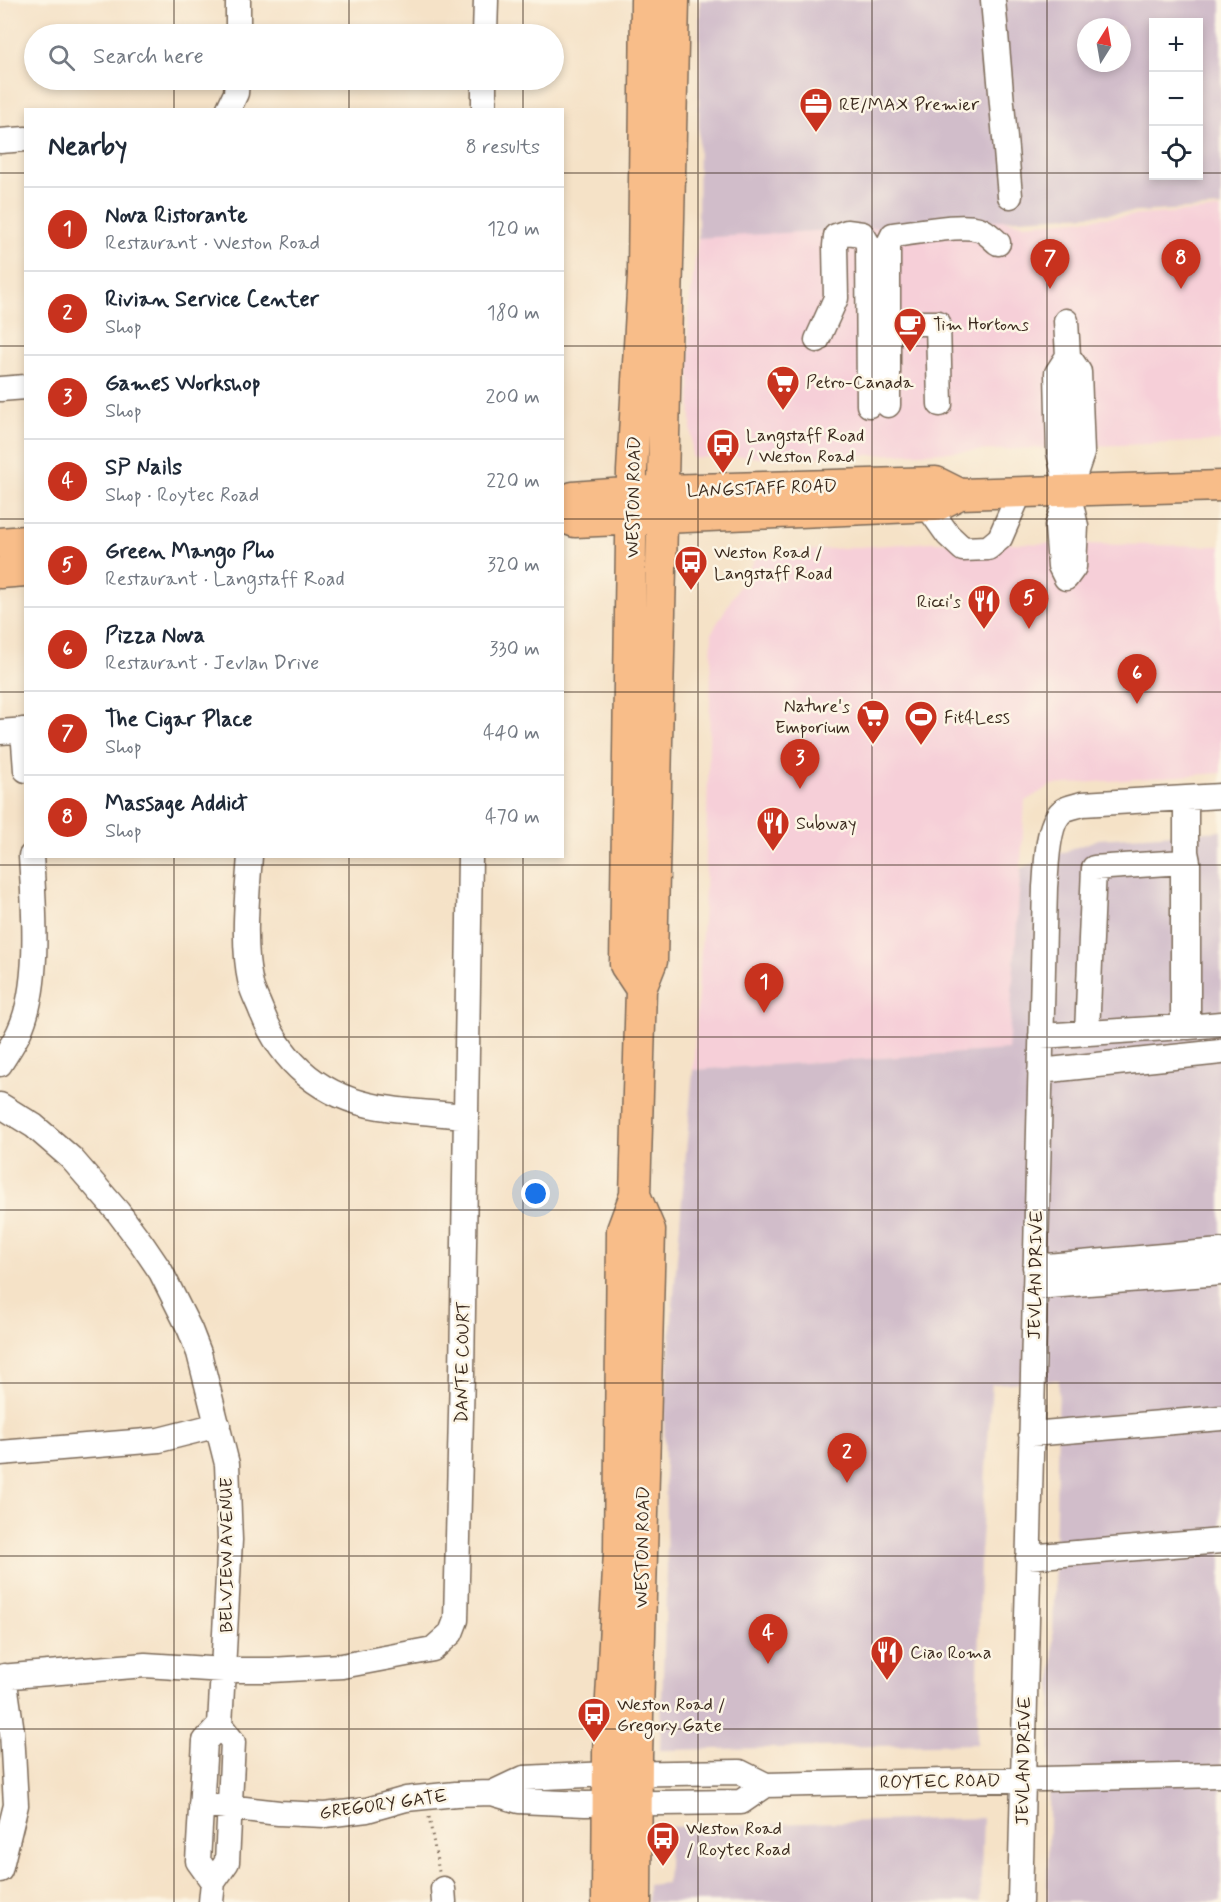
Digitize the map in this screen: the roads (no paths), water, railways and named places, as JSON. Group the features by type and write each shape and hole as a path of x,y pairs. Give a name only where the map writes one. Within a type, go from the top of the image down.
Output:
{"main road":[{"name":"WESTON ROAD","path":"641,989 625,965 632,506 643,274 646,0"},
{"name":"WESTON ROAD","path":"607,1902 608,1774 619,1552 622,1230 635,1196 641,989 652,961 674,0"},
{"name":"LANGSTAFF ROAD","path":"564,518 575,522 632,506 936,482 960,495"},
{"name":"LANGSTAFF ROAD","path":"664,504 928,507 936,506 960,495 1221,486"},
{"name":"LANGSTAFF ROAD","path":"564,503 573,497 632,506"},
{"path":"0,543 24,541"},
{"path":"0,573 24,571"},
{"name":"WESTON ROAD","path":"635,1196 650,1230 636,1902"}],"street":[{"path":"238,0 238,24"},
{"path":"485,24 486,0"},
{"path":"993,0 1010,196"},
{"path":"229,108 236,90"},
{"path":"484,90 484,108"},
{"path":"0,141 24,139"},
{"path":"868,282 879,405 888,245 893,235 937,229 976,228 985,231 998,243"},
{"path":"1066,321 1068,356 1057,373 1059,453 1068,490"},
{"path":"901,323 938,323 939,404"},
{"path":"0,389 24,387"},
{"path":"928,507 948,535 963,549 988,548 1000,538 1020,492"},
{"path":"16,731 24,762"},
{"name":"JEVLAN DRIVE","path":"1020,1902 1045,887 1049,844 1053,823 1063,810 1082,804 1221,796"},
{"path":"1041,1036 1183,1027 1186,798"},
{"path":"1184,857 1188,862 1188,1027 1221,1024"},
{"path":"1087,1033 1094,868 1184,857"},
{"path":"0,1064 20,1031 30,994 34,951 31,858"},
{"path":"250,858 246,938 251,985 281,1050 301,1071 326,1089 353,1100 378,1107 466,1116"},
{"name":"DANTE COURT","path":"2,1677 145,1665 224,1670 342,1666 433,1649 451,1633 456,1620 470,858"},
{"path":"1040,1071 1221,1052"},
{"name":"BELVIEW AVENUE","path":"0,1105 34,1126 71,1158 142,1244 161,1272 190,1329 208,1382 227,1464 230,1540 220,1725"},
{"path":"1035,1277 1221,1251"},
{"path":"1035,1277 1221,1272"},
{"path":"1031,1430 1221,1409"},
{"path":"1031,1430 1221,1418"},
{"path":"0,1453 159,1440 218,1425"},
{"path":"1028,1550 1221,1528"},
{"path":"1028,1550 1221,1541"},
{"path":"0,1870 16,1805 12,1731 2,1677"},
{"path":"220,1725 233,1742 227,1862 212,1892 198,1861 204,1741 220,1725"},
{"name":"ROYTEC ROAD","path":"638,1773 740,1772 766,1785 1221,1775"},
{"name":"GREGORY GATE","path":"492,1793 524,1778 638,1773"},
{"path":"609,1804 741,1802 766,1785"},
{"name":"GREGORY GATE","path":"201,1804 325,1815 367,1810 406,1799 492,1793 519,1801 609,1804"}],"place":[{"name":"RE/MAX Premier","path":"816,133"},
{"name":"The Cigar Place","path":"1050,289"},
{"name":"Massage Addict","path":"1181,289"},
{"name":"Tim Hortons","path":"910,353"},
{"name":"Petro-Canada","path":"783,411"},
{"name":"Langstaff Road / Weston Road","path":"723,474"},
{"name":"Weston Road / Langstaff Road","path":"691,591"},
{"name":"Green Mango Pho","path":"1029,629"},
{"name":"Ricci's","path":"984,630"},
{"name":"Pizza Nova","path":"1137,704"},
{"name":"Nature's Emporium","path":"873,745"},
{"name":"Fit4Less","path":"921,746"},
{"name":"Games Workshop","path":"800,789"},
{"name":"Subway","path":"773,852"},
{"name":"Nova Ristorante","path":"764,1013"},
{"name":"Rivian Service Center","path":"847,1483"},
{"name":"SP Nails","path":"768,1664"},
{"name":"Ciao Roma","path":"887,1681"},
{"name":"Weston Road / Gregory Gate","path":"594,1743"},
{"name":"Weston Road / Roytec Road","path":"663,1867"}]}
